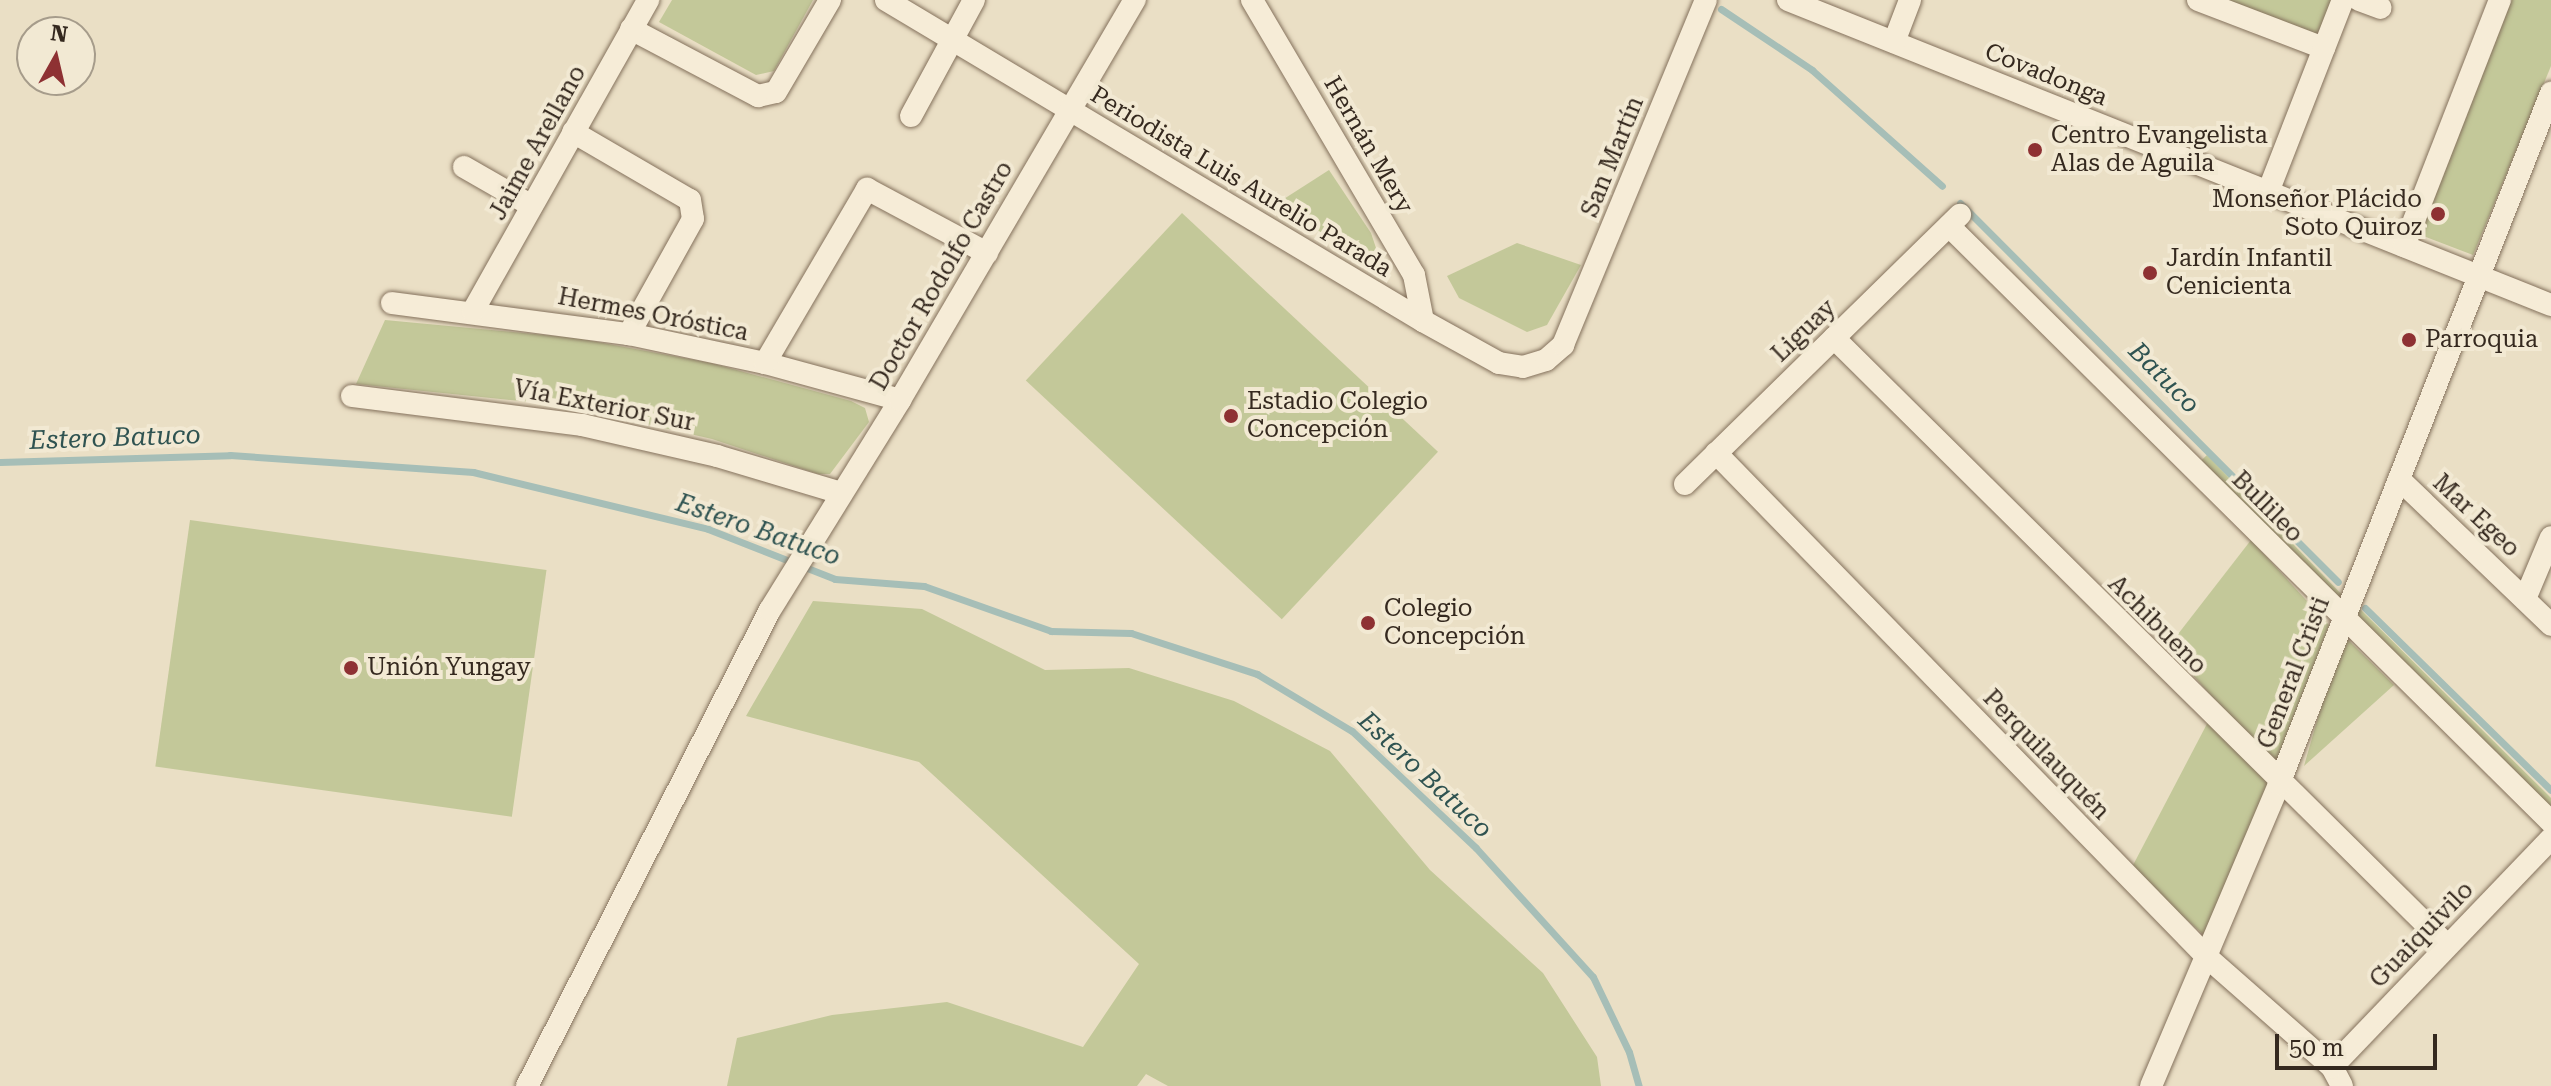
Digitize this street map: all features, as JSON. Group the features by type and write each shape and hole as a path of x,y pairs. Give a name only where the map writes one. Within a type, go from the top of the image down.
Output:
{"street":[{"name":"Jaime Arellano","path":"473,311 648,0"},
{"path":"631,29 758,96 776,92 830,0"},
{"name":"Periodista Luis Aurelio Parada","path":"886,0 1423,321 1511,367 1546,360 1568,334"},
{"path":"911,116 974,0"},
{"name":"Doctor Rodolfo Castro","path":"527,1086 770,610 900,400 1135,0"},
{"name":"Hernán Mery","path":"1252,0 1414,275 1423,321"},
{"name":"San Martín","path":"1568,334 1706,0"},
{"name":"Covadonga","path":"1788,0 2551,305"},
{"path":"1894,42 1910,0"},
{"path":"2198,0 2324,48"},
{"path":"2268,192 2343,0"},
{"path":"2359,0 2381,8"},
{"path":"2404,246 2500,0"},
{"name":"General Cristi","path":"2151,1086 2208,958 2279,784 2551,93"},
{"path":"573,132 690,200 693,219 629,334"},
{"path":"464,167 532,206"},
{"path":"765,363 867,189 987,253"},
{"name":"Liguay","path":"1685,484 1954,221"},
{"name":"Bullileo","path":"1954,221 2342,619 2551,822"},
{"name":"Hermes Oróstica","path":"392,303 473,311 629,334 765,363 900,400"},
{"name":"Achibueno","path":"1834,338 2279,784 2447,945"},
{"name":"Vía Exterior Sur","path":"352,396 582,425 717,456 841,493"},
{"name":"Perquilauquén","path":"1716,453 2208,958 2337,1076"},
{"name":"Mar Egeo","path":"2399,479 2551,625"},
{"path":"2525,599 2551,537"},
{"name":"Guaiquivilo","path":"2337,1076 2447,945 2551,839"}],"green space":[{"path":"672,0 813,0 774,71 756,75 659,22"},
{"path":"2214,0 2338,0 2321,42"},
{"path":"2510,0 2551,0 2551,66 2473,255 2418,234"},
{"path":"1329,170 1371,233 1384,272 1276,204"},
{"name":"Estadio Colegio Concepción","path":"1182,213 1438,452 1282,619 1026,380"},
{"path":"1517,243 1581,265 1547,325 1527,332 1459,298 1447,276"},
{"path":"385,320 576,338 711,363 851,401 865,408 869,422 830,474 818,474 712,439 568,406 356,384"},
{"path":"2207,455 2342,595 2333,603 2198,463"},
{"name":"Unión Yungay","path":"190,520 546,570 512,817 155,767"},
{"path":"2251,540 2329,625 2276,769 2168,647"},
{"path":"813,601 922,609 1045,670 1129,668 1234,701 1330,751 1430,870 1543,973 1597,1057 1601,1086 1168,1086 1146,1074 1137,1086 727,1086 737,1038 832,1015 947,1002 1083,1047 1139,964 919,762 746,716"},
{"path":"2353,602 2551,798 2551,815 2348,617"},
{"path":"2342,634 2394,685 2304,766"},
{"path":"2209,720 2269,781 2207,938 2131,869"}],"waterway":[{"name":"Batuco","path":"1721,9 1812,70 1942,186"},
{"name":"Batuco","path":"1960,203 2338,582"},
{"name":"Estero Batuco","path":"0,462 230,455 473,472 708,529 835,579 924,586 1051,631 1131,633 1257,674 1352,731 1476,848 1593,977 1629,1052 1639,1086"},
{"name":"Batuco","path":"2365,608 2551,790"}],"place":[{"name":"Centro Evangelista Alas de Aguila","path":"2035,150"},
{"name":"Monseñor Plácido Soto Quiroz","path":"2438,214"},
{"name":"Jardín Infantil Cenicienta","path":"2150,273"},
{"name":"Parroquia","path":"2409,340"},
{"name":"Estadio Colegio Concepción","path":"1231,416"},
{"name":"Colegio Concepción","path":"1368,623"},
{"name":"Unión Yungay","path":"351,668"}]}
